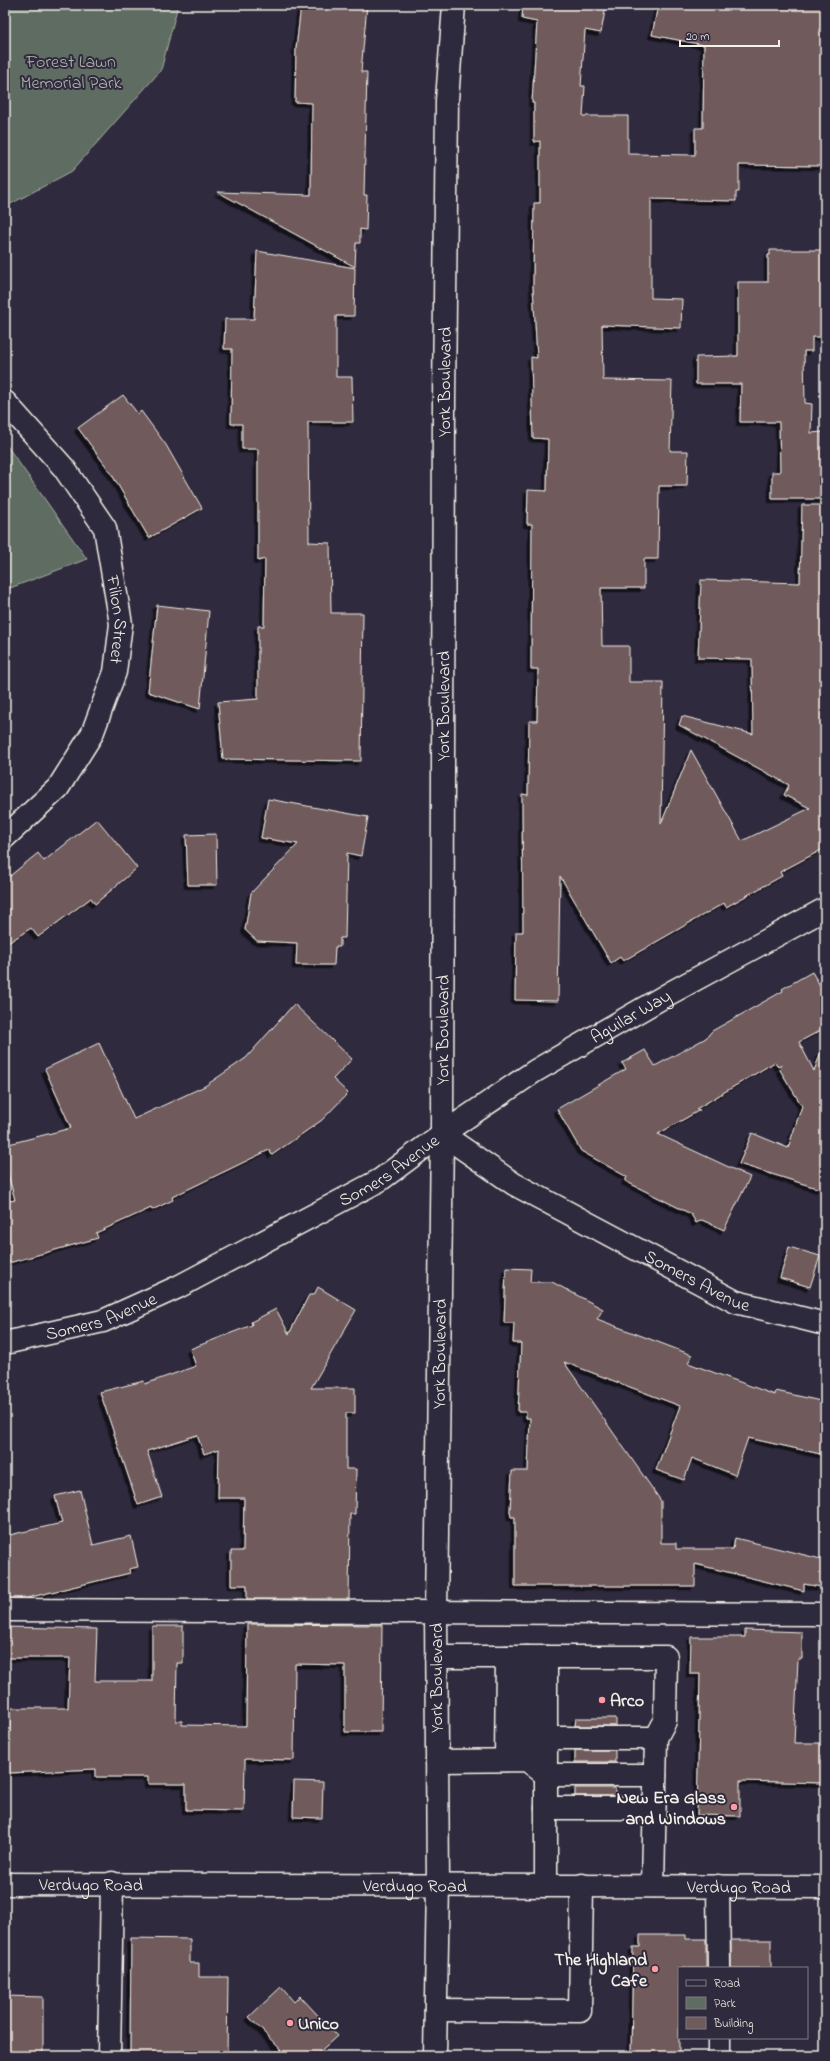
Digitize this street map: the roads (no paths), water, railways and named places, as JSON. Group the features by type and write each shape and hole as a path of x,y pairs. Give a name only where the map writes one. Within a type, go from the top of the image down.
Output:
{"street":[{"name":"York Boulevard","path":"435,2056 438,1884 436,1613 442,1134 447,124 454,5"},
{"name":"Filion Street","path":"5,402 64,468 105,528 121,624 115,672 92,734 58,788 5,837"},
{"name":"Aguilar Way","path":"442,1134 535,1071 672,992 825,910"},
{"name":"Somers Avenue","path":"5,1343 103,1321 178,1288 380,1180 442,1134 514,1184 736,1302 825,1324"},
{"path":"5,1610 825,1614"},
{"path":"436,1657 666,1657 665,1721 656,1738 653,1886"},
{"path":"527,1657 546,1738 546,1886"},
{"path":"517,1760 527,1657"},
{"path":"546,1738 656,1738"},
{"path":"436,1761 517,1760 546,1775 655,1775"},
{"path":"546,1808 654,1808"},
{"path":"109,2056 112,1883"},
{"name":"Verdugo Road","path":"5,1884 438,1884 825,1887"},
{"path":"436,2010 580,2011 582,1885"},
{"path":"718,1886 719,1967"},
{"path":"719,2039 719,2056"}],"place":[{"name":"Arco","path":"602,1700"},
{"name":"New Era Glass and Windows","path":"734,1807"},
{"name":"The Highland Cafe","path":"655,1969"},
{"name":"Unico","path":"290,2023"}],"park label":[{"name":"Forest Lawn Memorial Park","path":"71,71"}]}
